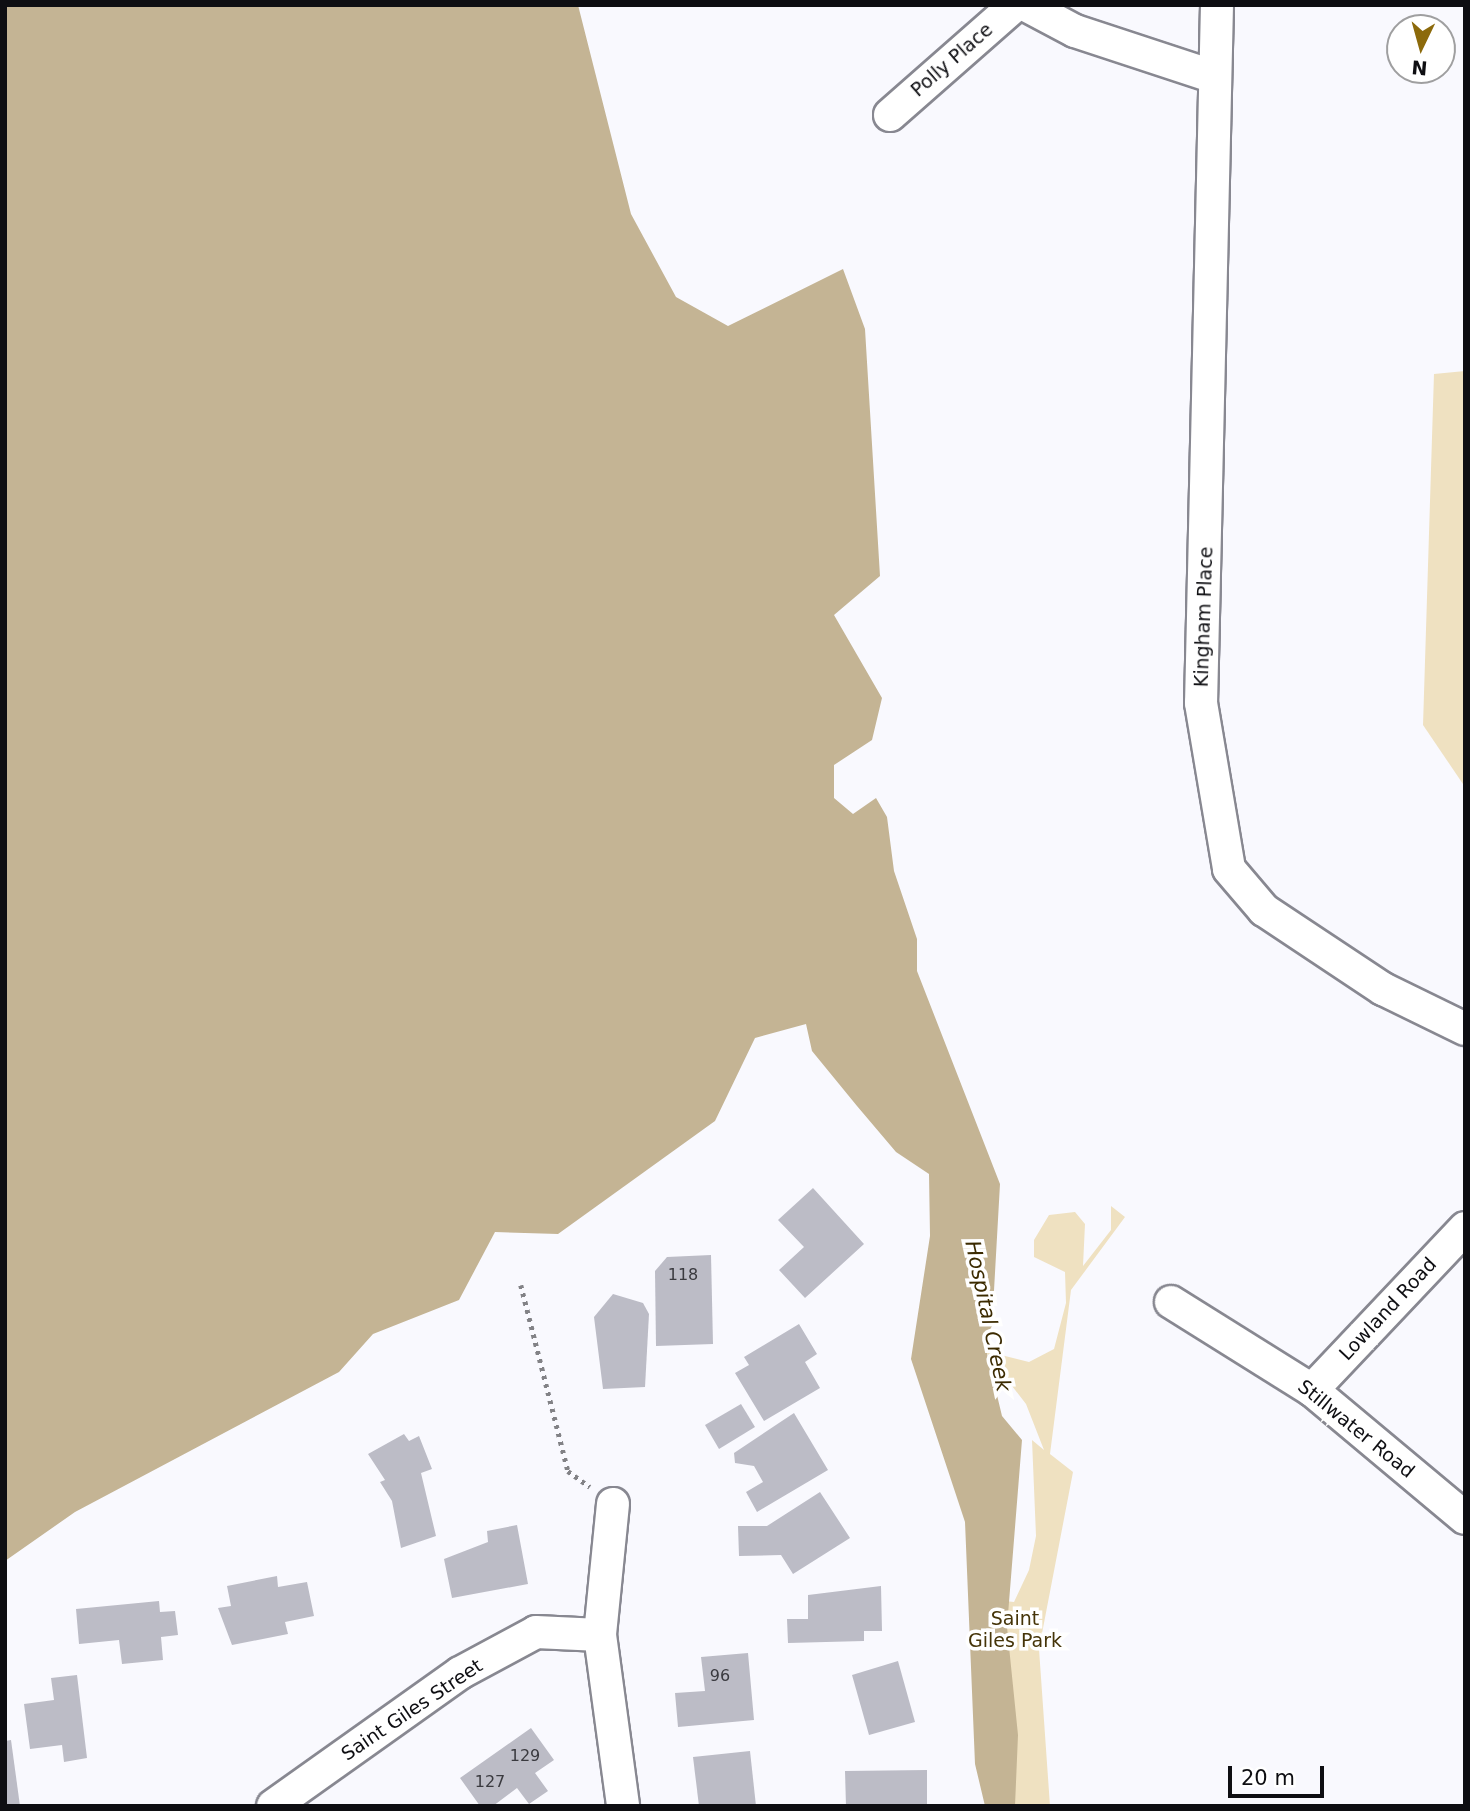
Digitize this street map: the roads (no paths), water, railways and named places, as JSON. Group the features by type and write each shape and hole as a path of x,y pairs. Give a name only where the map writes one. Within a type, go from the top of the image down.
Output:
{"street":[{"name":"Polly Place","path":"890,115 1015,5"},
{"path":"1026,5 1075,31 1212,76"},
{"name":"Kingham Place","path":"1217,5 1212,76 1201,703 1229,869 1264,910 1383,989 1465,1028"},
{"name":"Lowland Road","path":"1311,1390 1465,1227"},
{"name":"Stillwater Road","path":"1171,1302 1311,1390 1465,1518"},
{"path":"612,1504 600,1635 623,1806"},
{"name":"Saint Giles Street","path":"273,1806 460,1673 536,1632 600,1635"}],"water":[{"name":"Hospital Creek","path":"5,5 578,5 631,214 676,297 728,326 843,269 865,329 880,576 834,615 882,698 872,740 834,765 834,798 853,814 876,798 887,817 894,871 917,939 917,971 1000,1184 992,1326 984,1341 1002,1416 1022,1440 1007,1627 1018,1735 1015,1806 985,1806 975,1764 965,1522 911,1359 930,1236 929,1174 896,1152 857,1106 812,1051 806,1024 755,1038 715,1121 558,1234 495,1232 459,1300 373,1334 339,1372 75,1512 5,1561"}],"park label":[{"name":"Saint Giles Park","path":"1015,1630"}]}
